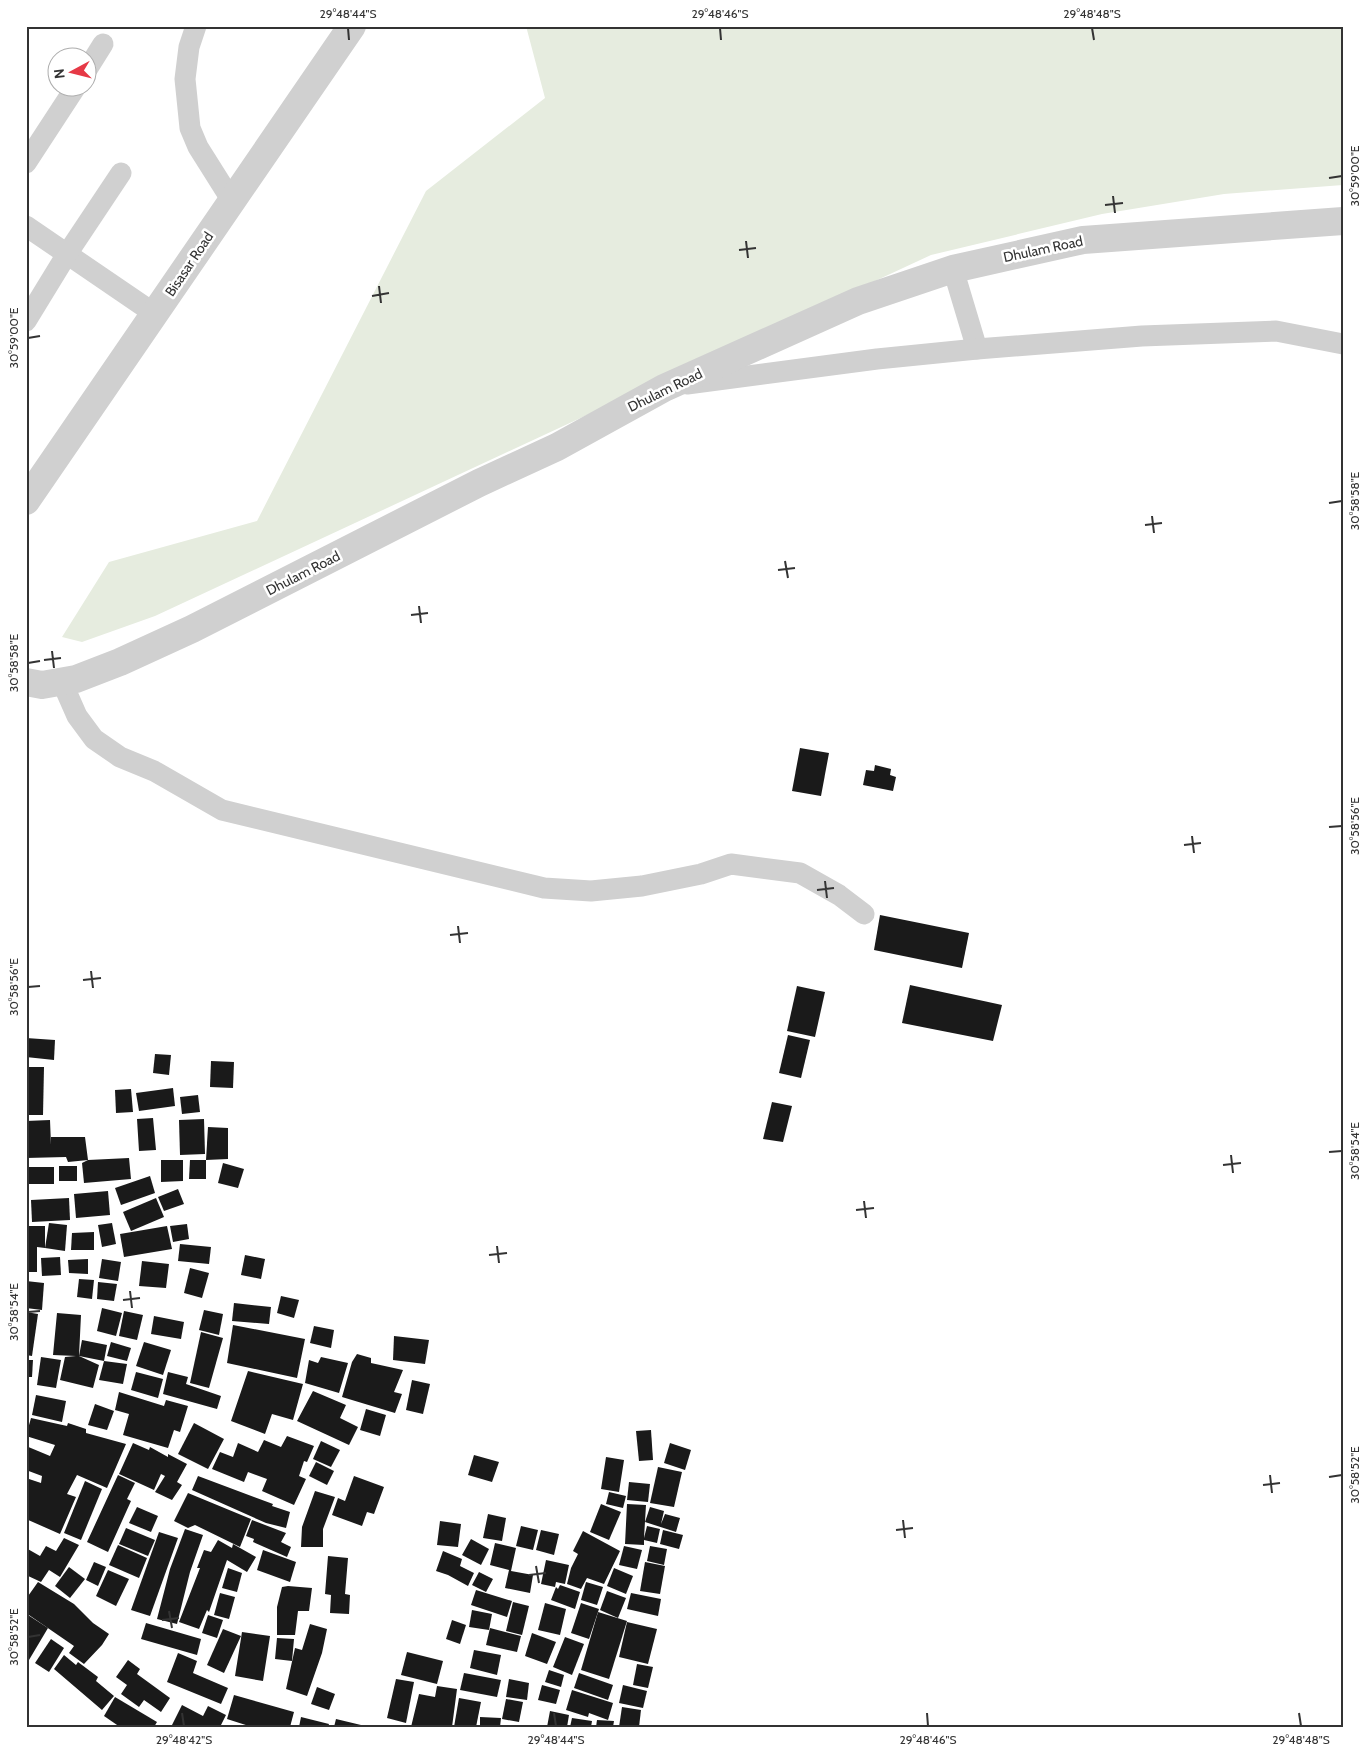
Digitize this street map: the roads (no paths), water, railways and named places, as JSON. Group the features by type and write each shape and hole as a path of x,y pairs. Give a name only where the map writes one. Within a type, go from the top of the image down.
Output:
{"street":[{"name":"Bisasar Road","path":"26,501 352,26"},
{"name":"Dhulam Road","path":"26,682 42,685 62,682 76,679 120,662 192,629 479,483 557,446 664,388 858,301 953,269 1083,240 1343,221"}],"lane":[{"path":"196,26 189,47 185,79 190,128 198,147 232,201"},
{"path":"98,52 103,44"},
{"path":"26,163 68,98"},
{"path":"26,321 120,173"},
{"path":"26,226 155,314"},
{"path":"953,269 977,349"},
{"path":"664,388 789,370 977,349 1142,336 1276,331 1343,344"},
{"path":"62,682 77,716 94,739 120,758 154,771 222,810 544,888 591,891 642,886 701,874 731,864 800,873 839,895 864,914"}]}
